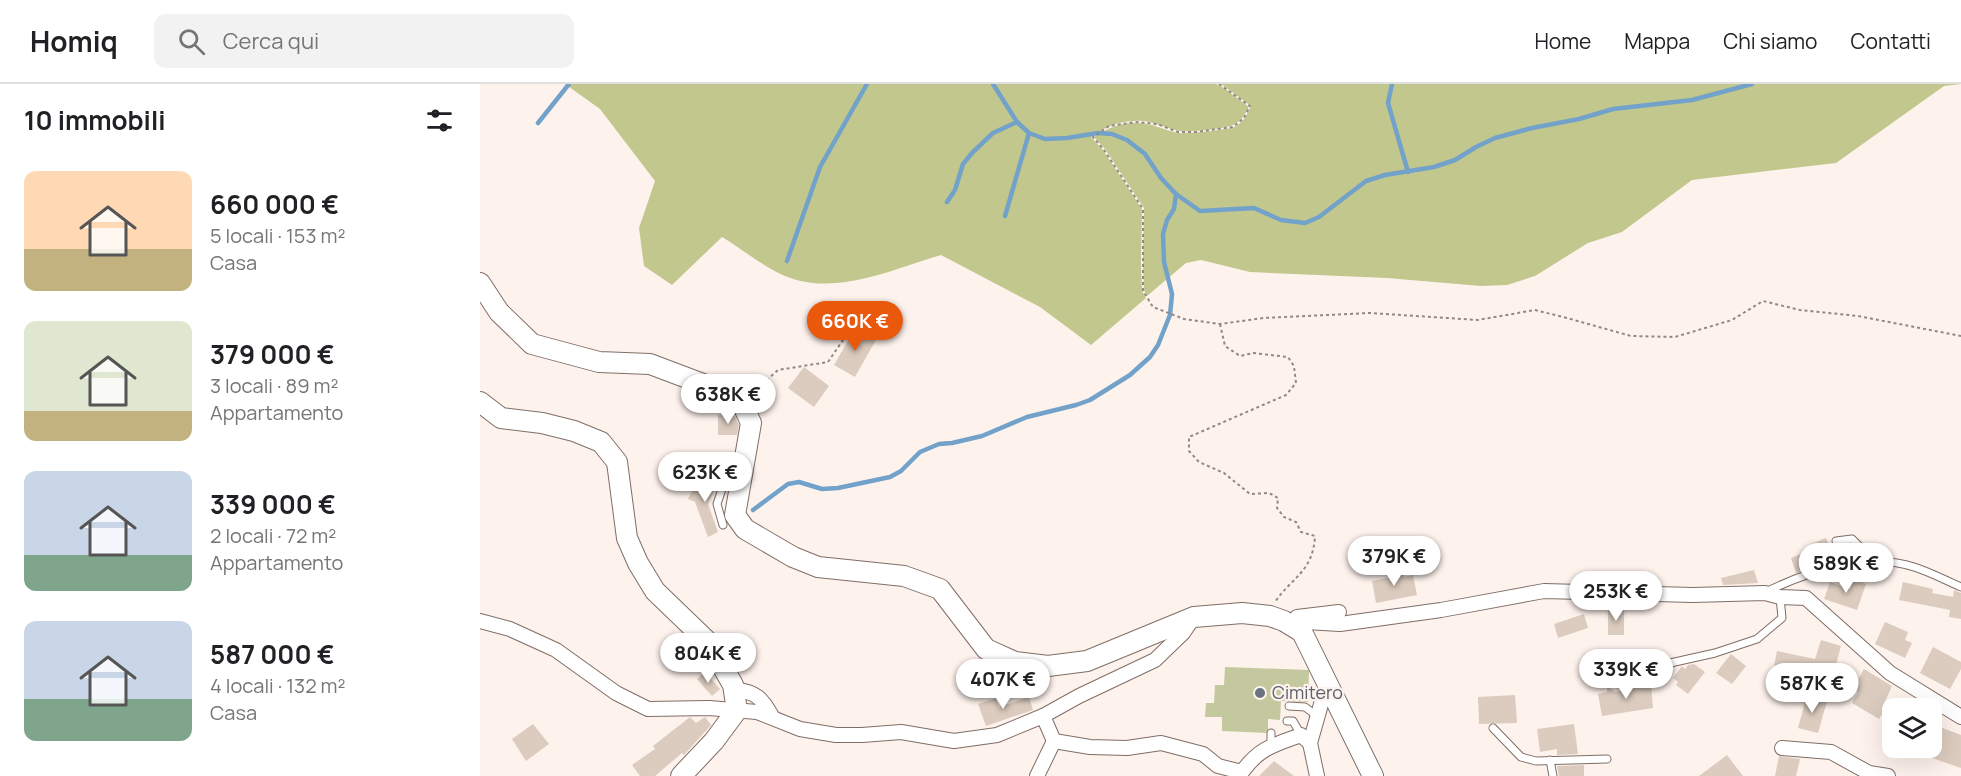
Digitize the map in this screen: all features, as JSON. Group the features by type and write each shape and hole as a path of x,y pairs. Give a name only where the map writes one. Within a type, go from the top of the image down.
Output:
{"street":[{"path":"480,283 499,312 532,344 599,362 650,364 719,390 741,401 751,423 735,515 746,529 793,556 818,567 904,576 940,589 986,649 1015,662 1048,666 1087,661 1194,617 1242,613 1270,616 1284,621 1302,633 1373,776"},
{"path":"480,402 501,418 542,423 574,431 601,442 617,462 627,538 638,563 655,591 709,643 734,689 737,710 714,741 681,776"},
{"path":"1284,621 1340,624 1544,591 1694,595 1765,592 1780,597 1806,598 1890,673 1961,717"},
{"path":"1284,621 1293,617 1339,612"},
{"path":"480,621 510,629 556,650 616,693 648,710 709,708 757,712 800,729 836,735 901,732 954,741 997,735 1043,716 1155,660 1183,633 1194,617"},
{"path":"1317,776 1306,739 1317,716 1327,683"},
{"path":"734,689 750,691 765,703 773,718"},
{"path":"1037,776 1054,741 1043,716"},
{"path":"1054,741 1090,747 1127,748 1161,742 1203,754 1218,766 1242,772 1253,756 1271,740 1306,739"},
{"path":"1782,748 1831,752 1869,773 1888,776"}],"lane":[{"path":"723,525 717,504 723,486 746,448"},
{"path":"1836,541 1852,539 1861,548 1863,562"},
{"path":"1765,592 1823,569 1869,561 1912,566 1961,587"},
{"path":"1610,680 1657,666 1715,653 1757,639 1782,618 1780,597"},
{"path":"1289,706 1305,707 1317,716"},
{"path":"1287,721 1293,722 1306,739"},
{"path":"1493,728 1521,757 1536,761 1607,759"},
{"path":"1550,760 1552,776"}],"path":[{"path":"1219,84 1250,106 1244,118 1233,127 1178,132 1157,124 1136,122 1109,126 1092,137 1104,150 1143,208 1143,291 1153,307 1184,319 1220,324 1263,318 1370,313 1478,320 1535,310 1631,336 1675,337 1732,320 1763,301 1800,310 1858,316 1961,336"},
{"path":"1220,324 1225,346 1240,356 1253,353 1288,357 1294,366 1296,383 1286,395 1190,437 1189,452 1199,462 1224,473 1250,494 1269,493 1278,498 1277,508 1284,517 1296,522 1301,532 1314,536 1314,546 1308,563 1298,579 1282,591 1274,603 1286,609 1284,621"},
{"path":"741,401 778,370 828,362 845,336"}],"green space":[{"path":"565,84 1216,84 1249,107 1240,121 1231,126 1200,131 1180,131 1151,122 1134,121 1111,126 1091,137 1103,150 1142,209 1142,291 1146,298 1091,345 1040,307 941,255 864,279 824,284 804,282 777,273 722,237 672,285 644,266 639,228 655,181 600,109"},
{"path":"1221,84 1961,84 1944,86 1836,163 1692,180 1622,232 1588,243 1535,276 1507,285 1481,286 1387,278 1250,272 1201,260 1186,263 1147,296 1144,290 1143,262 1144,208 1105,149 1094,137 1114,126 1132,123 1148,124 1178,133 1207,132 1234,127 1242,121 1251,106"},
{"path":"1225,667 1309,670 1308,702 1281,701 1280,720 1268,719 1268,733 1222,731 1222,717 1205,717 1206,703 1214,703 1215,685 1224,685"}],"building":[{"path":"856,327 877,338 855,377 834,365"},
{"path":"804,367 829,386 814,407 788,388"},
{"path":"718,415 734,415 739,425 737,435 718,435"},
{"path":"700,476 717,485 708,504 718,532 708,537 695,502 688,499"},
{"path":"1826,538 1835,560 1796,573 1791,558 1813,549 1811,544"},
{"path":"1402,567 1404,577 1413,575 1417,595 1376,603 1372,581 1391,577 1390,570"},
{"path":"1754,570 1758,583 1723,585 1721,578"},
{"path":"1853,579 1866,584 1857,610 1824,599 1830,582 1850,589"},
{"path":"1903,582 1933,589 1932,593 1953,597 1954,590 1961,593 1961,619 1949,617 1950,610 1899,600"},
{"path":"1608,609 1624,609 1624,635 1608,635"},
{"path":"1584,614 1588,628 1558,638 1554,624"},
{"path":"1885,622 1908,632 1905,640 1912,643 1905,658 1875,644"},
{"path":"1821,640 1841,646 1833,676 1794,665 1790,681 1772,677 1777,651 1815,659"},
{"path":"1933,647 1961,662 1961,669 1950,689 1920,673"},
{"path":"1731,654 1746,666 1732,684 1716,673"},
{"path":"1694,664 1705,672 1688,694 1676,685 1678,682 1673,678 1682,666 1685,669 1688,665"},
{"path":"1864,669 1892,686 1887,698 1882,698 1882,714 1879,719 1852,703 1858,692 1853,689"},
{"path":"705,672 720,689 712,696 697,679"},
{"path":"1635,679 1645,686 1651,684 1653,708 1602,716 1598,694 1607,692 1607,685 1615,692 1629,689"},
{"path":"1515,695 1517,723 1479,724 1478,697"},
{"path":"1807,695 1827,701 1818,733 1798,728"},
{"path":"1029,697 1033,710 986,726 978,704 996,698 999,707"},
{"path":"690,717 696,723 705,717 711,725 684,755 682,753 655,776 640,776 632,765 655,749 653,746"},
{"path":"533,724 549,744 526,761 512,739"},
{"path":"1574,724 1578,754 1557,755 1557,749 1540,752 1537,729"},
{"path":"1942,728 1961,735 1961,768 1932,758 1942,758"},
{"path":"1727,755 1743,776 1699,776"},
{"path":"1779,756 1800,759 1796,776 1775,776"},
{"path":"1274,761 1294,776 1259,776"},
{"path":"1584,765 1584,776 1559,776 1557,766"}],"waterway":[{"path":"538,123 569,84"},
{"path":"787,261 820,167 867,84"},
{"path":"993,84 1017,122 1029,133 1045,139 1098,133 1112,134 1127,140 1145,154 1161,178 1176,194 1200,211 1254,208 1281,220 1305,223 1319,217 1366,181 1385,175 1434,167 1455,160 1495,138 1613,109 1692,100 1752,84"},
{"path":"1392,84 1388,103 1408,172"},
{"path":"947,202 955,190 963,164 972,153 993,133 1017,122"},
{"path":"1005,216 1029,133"},
{"path":"753,510 788,484 799,482 822,489 838,488 890,477 901,471 920,452 939,444 982,436 1027,417 1090,400 1130,375 1150,357 1158,345 1170,315 1172,294 1164,262 1163,234 1167,220 1174,209 1176,194"}],"place":[{"name":"Cimitero","path":"1260,693"}]}
